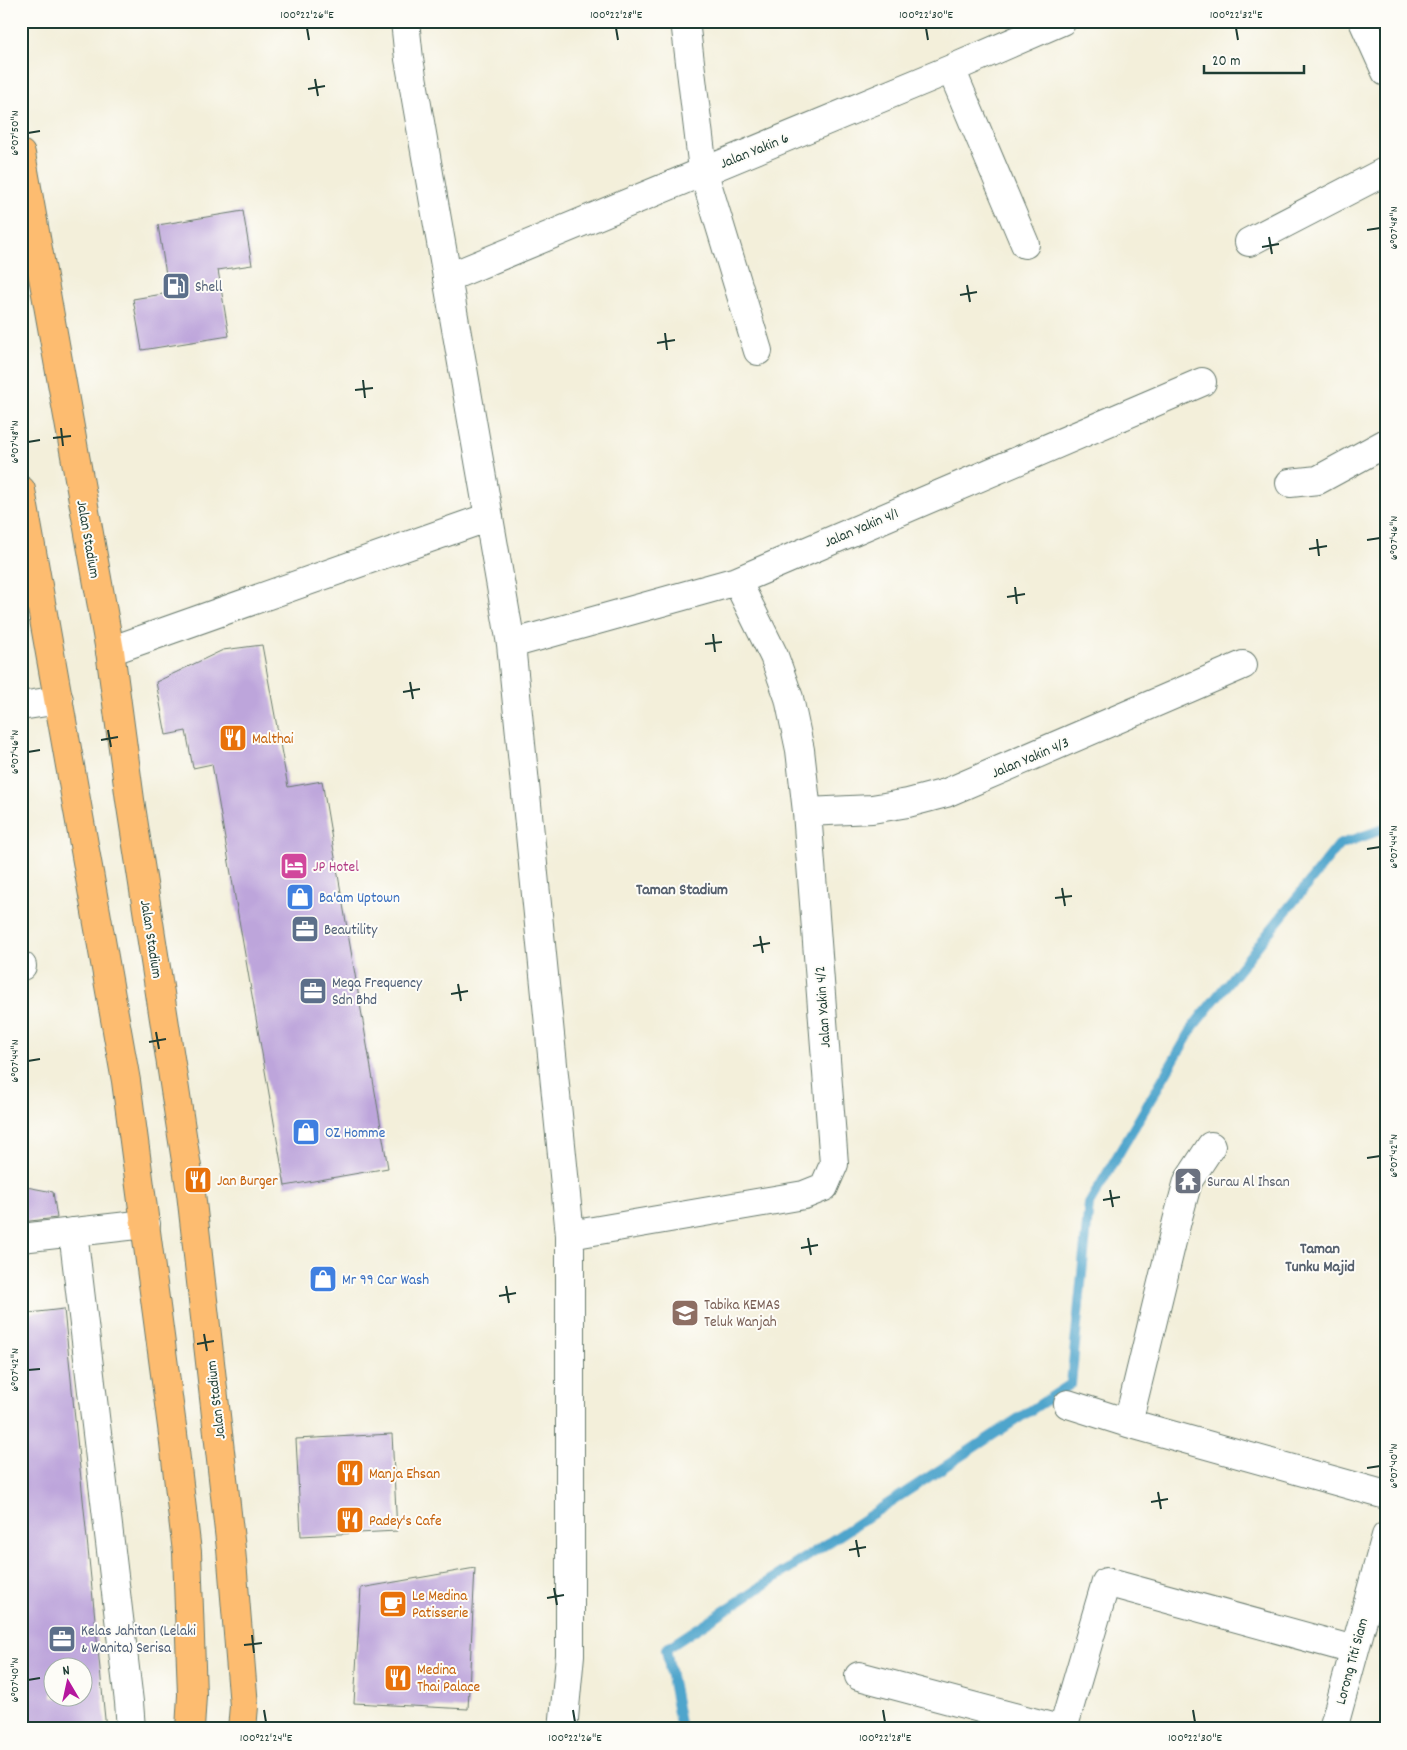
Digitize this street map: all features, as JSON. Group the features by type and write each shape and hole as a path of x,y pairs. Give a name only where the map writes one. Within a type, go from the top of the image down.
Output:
{"main road":[{"name":"Jalan Stadium","path":"21,154 110,651 130,800 191,1193 231,1549 244,1706 242,1729"},
{"path":"23,507 29,587 59,700 126,1081 146,1224 187,1552 192,1695 190,1729"}],"street":[{"path":"405,21 409,59 511,644 570,1234 570,1655 563,1729"},
{"path":"685,21 703,170 758,350"},
{"name":"Jalan Yakin 6","path":"447,278 1062,21"},
{"path":"1362,21 1383,56"},
{"path":"951,69 1025,244"},
{"path":"1249,242 1386,171"},
{"name":"Jalan Yakin 4/1","path":"511,644 737,581 1202,382"},
{"path":"1290,483 1318,480 1386,443"},
{"path":"110,651 489,517"},
{"name":"Jalan Yakin 4/2","path":"570,1234 804,1195 824,1187 834,1164 807,812 800,750 789,698 774,656 737,581"},
{"name":"Jalan Yakin 4/3","path":"807,812 872,809 908,803 946,793 1243,665"},
{"path":"21,706 59,700"},
{"path":"1128,1423 1188,1181 1211,1146"},
{"path":"21,1238 146,1224"},
{"path":"74,1232 131,1729"},
{"path":"1068,1404 1128,1423 1386,1495"},
{"name":"Lorong Titi Siam","path":"1333,1729 1386,1536"},
{"path":"859,1676 1061,1729 1106,1582 1354,1650"}],"building":[{"path":"243,211 252,265 218,270 229,336 142,350 133,299 169,293 158,225"},
{"path":"262,645 288,787 322,781 388,1168 285,1186 212,764 193,768 186,731 166,735 156,682 223,650"},
{"path":"21,1186 53,1192 57,1218 21,1222"},
{"path":"64,1309 106,1729 21,1729 21,1314"},
{"path":"392,1434 397,1531 301,1536 296,1439"},
{"path":"475,1568 468,1709 354,1703 361,1588"}],"waterway":[{"path":"681,1729 666,1649 1071,1384 1089,1204 1195,1024 1339,845 1386,828"}],"place":[{"name":"Shell","path":"176,286"},
{"name":"Malthai","path":"233,738"},
{"name":"JP Hotel","path":"294,866"},
{"name":"Ba'am Uptown","path":"300,897"},
{"name":"Beautility","path":"305,929"},
{"name":"Mega Frequency Sdn Bhd","path":"313,991"},
{"name":"OZ Homme","path":"306,1132"},
{"name":"Jan Burger","path":"198,1180"},
{"name":"Surau Al Ihsan","path":"1188,1181"},
{"name":"Mr 99 Car Wash","path":"323,1279"},
{"name":"Tabika KEMAS Teluk Wanjah","path":"685,1313"},
{"name":"Manja Ehsan","path":"350,1473"},
{"name":"Padey's Cafe","path":"350,1520"},
{"name":"Le Medina Patisserie","path":"393,1604"},
{"name":"Kelas Jahitan (Lelaki & Wanita) Serisa","path":"62,1639"},
{"name":"Medina Thai Palace","path":"398,1678"}],"district":[{"name":"Taman Stadium","path":"682,888"},
{"name":"Taman Tunku Majid","path":"1320,1256"}]}
